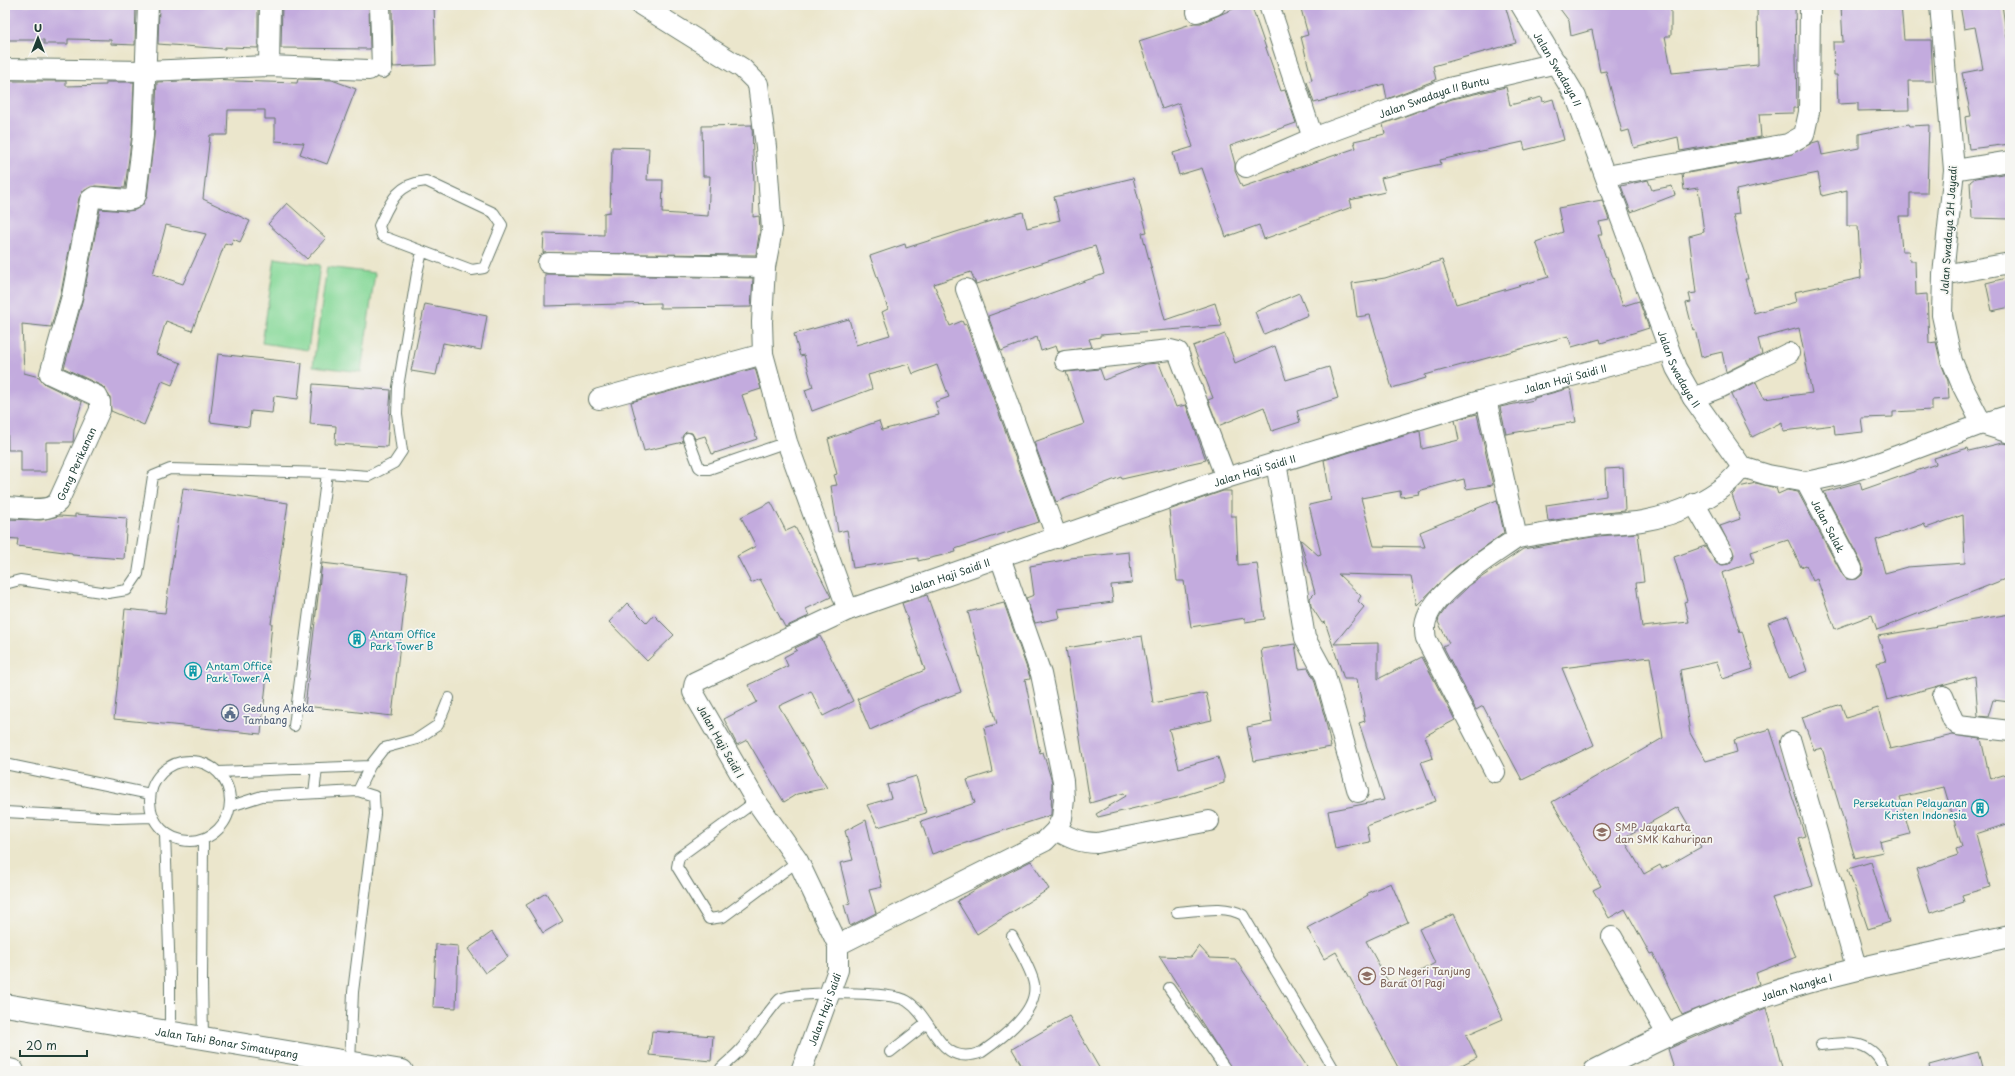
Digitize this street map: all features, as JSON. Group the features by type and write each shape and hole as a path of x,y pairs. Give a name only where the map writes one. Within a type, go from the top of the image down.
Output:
{"main road":[{"name":"Jalan Nangka I","path":"1595,1071 1667,1034 1763,996 1857,970 2010,936"},
{"path":"5,994 91,1020"},
{"name":"Jalan Tahi Bonar Simatupang","path":"5,1005 402,1071"},
{"path":"5,1014 91,1020"},
{"path":"5,1070 13,1071"}],"street":[{"path":"146,71 148,5"},
{"path":"269,66 270,5"},
{"path":"5,69 146,71 269,66 376,69 380,5"},
{"path":"641,5 742,68 758,84 766,147 772,230 765,267 762,322 763,354 786,442 848,610"},
{"path":"1269,5 1313,138"},
{"name":"Jalan Swadaya II","path":"1521,5 1576,97 1668,350 1676,368 1693,398 1742,468"},
{"path":"1606,176 1788,144 1804,135 1809,112 1810,5"},
{"name":"Jalan Swadaya 2H Jayadi","path":"1940,5 1954,170 1943,275 1942,315 1952,360 1962,386 1982,424"},
{"name":"Jalan Swadaya II Buntu","path":"1246,167 1313,138 1449,88 1557,63"},
{"name":"Gang Perikanan","path":"5,507 54,507 58,502 100,410 98,396 50,374 72,296 90,200 94,197 128,200 132,199 136,195 143,136 146,71"},
{"path":"1954,170 2010,161"},
{"path":"548,263 765,267"},
{"path":"1943,275 2010,263"},
{"path":"966,289 1057,538"},
{"path":"1065,361 1170,350 1178,352 1226,478"},
{"name":"Jalan Haji Saidi II","path":"848,610 1226,478 1276,462 1486,398 1668,350"},
{"path":"1693,398 1719,388 1789,353"},
{"path":"599,399 763,354"},
{"path":"1486,398 1517,538"},
{"path":"1494,772 1426,639 1425,626 1430,612 1440,597 1454,583 1517,538 1598,525 1641,521 1665,516 1724,487 1742,468 1768,475 1806,482 1843,474 1875,464 2010,415"},
{"path":"1982,424 2010,433"},
{"path":"1276,462 1305,638 1325,675 1358,792"},
{"name":"Jalan Salak","path":"1806,482 1852,569"},
{"path":"1694,503 1723,554"},
{"path":"838,945 1044,841 1056,830 1062,818 1064,800 1063,781 1041,674 1000,557"},
{"name":"Jalan Haji Saidi I","path":"838,945 798,861 756,801 693,692 695,682 848,610"},
{"path":"1943,696 1953,720 1958,725 1969,728 2010,731"},
{"path":"1791,742 1857,970"},
{"path":"1056,830 1073,840 1083,843 1097,843 1209,821"},
{"path":"1612,937 1667,1034"},
{"name":"Jalan Haji Saidi","path":"801,1071 831,993 838,970 838,945"}],"lane":[{"path":"426,181 494,213 502,225 484,268 472,270 422,252 382,236 379,226 394,195 413,182 426,181"},
{"path":"5,584 20,580 108,593 127,590 138,574 153,476 170,469 327,473 369,476 394,463 402,451 396,414 398,387 417,273 422,252"},
{"path":"688,438 699,467 702,469 709,469 786,442"},
{"path":"294,726 327,473"},
{"path":"358,790 370,766 384,748 417,740 438,725 450,698"},
{"path":"184,761 203,762 219,772 229,788 231,806 226,820 217,832 203,840 190,842 176,840 165,833 153,817 150,794 154,781 167,767 184,761"},
{"path":"5,764 150,794"},
{"path":"219,772 370,766"},
{"path":"314,793 318,768"},
{"path":"231,806 262,796 358,790 374,796 374,814 353,992 350,1062"},
{"path":"756,801 679,857 677,866 709,919 723,917 798,861"},
{"path":"5,812 117,818 153,817"},
{"path":"165,833 170,978 170,1033"},
{"path":"203,840 203,1038"},
{"path":"1176,912 1223,909 1234,910 1243,915 1336,1071"},
{"path":"720,1068 741,1050 779,999 802,994 831,993 896,997 907,1001 927,1023 937,1039 946,1048 964,1056 973,1056 988,1048 1026,1014 1034,994 1034,983 1012,936"},
{"path":"1169,988 1227,1071"},
{"path":"890,1052 927,1023"},
{"path":"1821,1045 1839,1043 1855,1044 1869,1048 1878,1057 1885,1071"}],"green space":[{"path":"275,258 320,265 308,350 262,343"},
{"path":"327,267 375,273 361,372 313,366"}],"building":[{"path":"5,5 136,5 135,45 111,44 111,40 68,39 68,44 44,44 44,40 5,40"},
{"path":"159,5 258,5 258,48 225,47 225,49 158,44"},
{"path":"282,5 369,5 370,49 281,48"},
{"path":"392,5 434,5 436,65 393,67"},
{"path":"1242,5 1251,5 1281,91 1285,90 1296,123 1230,146 1235,164 1235,171 1242,187 1356,148 1354,141 1385,134 1383,124 1452,99 1506,87 1510,105 1542,97 1543,102 1553,99 1564,140 1525,150 1523,142 1440,160 1441,164 1381,178 1385,192 1350,200 1352,207 1264,239 1259,225 1226,237 1202,168 1179,175 1173,153 1193,147 1179,103 1162,109 1139,41 1194,23 1201,23"},
{"path":"1300,5 1505,5 1516,43 1433,66 1436,80 1387,99 1384,84 1314,103 1307,82 1312,80 1301,37 1308,35"},
{"path":"1557,5 1671,5 1671,36 1665,36 1672,73 1758,65 1757,5 1795,5 1797,108 1793,108 1793,113 1759,114 1761,137 1680,151 1678,137 1634,148 1629,130 1622,132 1606,71 1600,72 1592,30 1571,36 1569,21"},
{"path":"1841,5 1901,5 1904,40 1931,40 1933,81 1908,81 1909,110 1858,111 1858,103 1838,104 1837,75 1834,75 1833,42 1843,42"},
{"path":"1960,5 2002,5 2007,38 2010,38 2010,144 1969,149 1965,117 1971,116 1962,73 1983,69 1975,27 1964,29"},
{"path":"298,79 332,80 356,89 327,164 300,154 304,143 275,141 275,119 265,119 265,110 228,110 227,135 210,135 203,199 250,221 240,242 233,239 231,245 225,243 192,331 166,321 156,354 181,363 172,385 162,381 144,425 111,411 110,397 102,386 64,368 83,298 100,209 127,211 135,210 142,206 147,197 154,137 157,82 203,80 297,83","holes":["166,225 206,234 183,284 153,274"]},
{"path":"6,81 66,81 66,86 106,85 106,82 134,82 132,135 125,188 95,186 83,191 79,198 61,293 51,327 22,324 24,373 39,377 45,384 82,402 74,430 73,442 46,442 46,472 21,472 21,450 8,450 7,405 5,405"},
{"path":"1909,124 1910,126 1929,125 1927,193 1910,193 1910,216 1899,216 1902,251 1909,251 1910,261 1915,261 1916,295 1927,294 1929,343 1936,342 1941,363 1948,381 1949,399 1932,400 1932,410 1893,412 1893,417 1861,418 1863,432 1835,435 1834,425 1783,431 1782,422 1752,437 1731,395 1756,382 1764,399 1812,393 1799,328 1758,339 1762,354 1726,372 1722,352 1701,357 1695,329 1693,330 1686,303 1691,302 1689,294 1696,293 1689,236 1704,232 1698,188 1684,190 1682,174 1790,155 1812,143 1819,141 1822,155 1859,148 1859,134","holes":["1818,173 1822,196 1847,190 1847,226 1858,226 1861,278 1794,292 1796,302 1754,313 1745,279 1748,279 1733,215 1739,214 1736,190"]},
{"path":"752,125 754,182 753,217 759,216 760,229 756,255 543,253 544,233 604,235 604,213 610,212 612,147 649,148 647,180 663,180 662,213 708,216 710,176 703,176 702,126"},
{"path":"2010,173 2010,219 1972,218 1970,182 1975,178"},
{"path":"1133,178 1147,232 1142,233 1165,320 1215,303 1222,326 1100,335 1100,337 1089,339 1092,347 1058,352 1056,346 1041,351 1037,337 1001,351 988,316 1104,274 1095,246 976,284 971,272 934,284 950,326 962,321 964,325 966,324 1039,522 955,549 956,552 918,561 918,558 853,568 847,530 838,532 831,486 837,485 834,475 837,474 828,439 879,421 882,430 939,415 935,402 949,397 937,365 913,374 909,364 868,375 872,389 812,411 805,390 813,387 804,355 800,356 794,334 849,319 856,345 890,335 882,312 888,309 870,256 905,244 906,248 1023,212 1027,228 1060,220 1054,197"},
{"path":"1648,180 1652,190 1672,186 1675,195 1631,212 1621,186"},
{"path":"1602,200 1609,220 1599,222 1602,235 1598,235 1623,306 1639,301 1649,328 1601,343 1600,339 1572,347 1568,336 1425,375 1426,378 1392,388 1370,315 1357,317 1352,283 1385,278 1442,260 1456,304 1549,277 1536,242 1563,232 1558,208"},
{"path":"287,203 326,238 307,259 268,224"},
{"path":"545,274 753,278 751,307 660,308 660,303 545,306"},
{"path":"2010,277 2010,307 1992,311 1986,283"},
{"path":"1299,293 1308,315 1264,334 1255,312"},
{"path":"425,304 487,316 481,350 443,343 436,375 411,371"},
{"path":"1225,334 1235,363 1275,346 1286,380 1329,367 1338,398 1297,411 1300,422 1272,431 1264,407 1218,426 1208,400 1213,398 1193,346"},
{"path":"218,354 302,363 298,399 274,396 272,413 251,411 249,427 210,422"},
{"path":"1159,363 1176,407 1186,405 1206,460 1122,479 1121,477 1056,502 1034,442 1084,424 1066,372 1100,369 1104,380 1146,364"},
{"path":"755,368 761,389 742,395 757,439 712,454 705,436 695,439 692,433 686,432 682,437 683,442 644,451 631,402"},
{"path":"313,384 391,390 387,447 335,444 336,426 310,424"},
{"path":"1570,388 1576,422 1506,434 1500,407 1534,400 1534,398"},
{"path":"1477,414 1493,485 1466,489 1464,479 1418,491 1419,494 1401,497 1400,491 1361,498 1374,546 1425,547 1420,532 1497,500 1504,533 1455,568 1417,605 1411,576 1338,574 1361,596 1358,601 1364,607 1334,644 1378,643 1378,679 1422,657 1455,720 1425,736 1433,758 1421,762 1436,801 1367,826 1370,842 1335,849 1328,811 1384,800 1359,723 1365,721 1357,679 1344,679 1325,622 1322,623 1311,606 1310,598 1315,593 1300,539 1318,555 1321,554 1309,505 1331,500 1324,460 1420,431 1422,449 1459,440 1455,420"},
{"path":"2002,443 2010,444 2010,577 1877,630 1872,615 1835,629 1817,579 1813,581 1806,565 1801,567 1788,540 1751,552 1754,562 1722,573 1740,632 1742,631 1753,669 1723,679 1717,662 1680,670 1690,733 1706,761 1737,752 1734,740 1770,729 1805,836 1798,838 1813,886 1772,898 1796,957 1756,973 1759,984 1682,1015 1653,953 1650,954 1625,909 1609,918 1593,890 1601,886 1552,802 1663,738 1650,657 1562,668 1594,745 1522,780 1483,706 1476,710 1443,646 1449,643 1438,622 1439,618 1446,608 1470,585 1523,549 1598,536 1638,533 1644,582 1636,583 1642,627 1689,622 1684,602 1687,601 1674,557 1705,546 1717,564 1729,564 1733,559 1734,554 1720,526 1740,519 1732,495 1739,487 1756,483 1776,488 1778,494 1787,490 1798,492 1842,574 1846,579 1857,579 1862,575 1862,564 1824,492 1860,482 1862,490 1936,464 1934,458 1968,448 1969,451","holes":["1963,515 1965,563 1907,567 1885,573 1876,540 1924,524 1926,528","1678,807 1701,847 1662,869 1660,865 1644,874 1623,838"]},
{"path":"1623,468 1625,511 1548,521 1546,505 1606,496 1605,469"},
{"path":"183,488 288,503 271,624 261,734 114,719 125,609 165,613"},
{"path":"1223,491 1231,491 1231,516 1236,516 1238,565 1257,563 1265,619 1245,622 1245,618 1191,627 1184,581 1177,581 1169,510"},
{"path":"771,502 786,531 795,527 831,597 806,609 809,616 785,627 760,579 751,583 737,556 756,546 741,517"},
{"path":"75,514 127,518 124,559 72,555 72,553 17,546 18,539 5,538 5,519 41,520 59,516 75,517"},
{"path":"1129,552 1132,583 1111,585 1113,602 1058,609 1060,618 1035,623 1026,598 1034,595 1030,566 1070,558"},
{"name":"Antam Office Park Tower B","path":"322,563 408,573 392,716 305,706"},
{"path":"927,595 961,692 922,706 870,730 857,699 925,670 902,603"},
{"path":"627,603 647,623 654,615 674,635 647,661 609,622"},
{"path":"1004,603 1030,677 1030,679 1025,680 1040,753 1043,752 1052,782 1051,815 932,854 921,821 975,803 967,780 993,772 984,728 997,724 968,612"},
{"path":"2010,614 2010,702 1993,700 1988,717 1978,716 1975,676 1887,700 1877,663 1886,661 1878,636"},
{"path":"1788,616 1807,671 1788,678 1768,623"},
{"path":"820,636 853,701 823,716 811,691 779,706 827,788 797,794 784,802 747,740 737,745 724,719 757,702 748,685 788,666 784,657 797,650 795,648"},
{"path":"1142,636 1153,703 1206,693 1212,720 1169,729 1179,768 1218,757 1224,776 1224,783 1185,796 1098,817 1096,814 1126,796 1124,793 1090,803 1066,648"},
{"path":"1295,644 1299,669 1308,668 1314,679 1326,722 1331,747 1254,761 1247,727 1272,722 1261,649"},
{"path":"1841,704 1846,718 1878,708 1890,749 1953,735 1981,739 1990,779 2010,773 2010,823 1976,834 1990,887 1962,895 1964,902 1930,913 1916,869 1958,855 1956,849 1962,847 1944,787 1900,797 1910,834 1880,842 1883,852 1855,858 1822,748 1814,750 1802,717"},
{"path":"916,776 926,813 878,827 867,805 891,798 887,785"},
{"path":"866,820 882,887 869,890 876,913 850,926 844,905 850,903 840,863 853,860 845,831"},
{"path":"1031,861 1049,889 977,934 957,901 978,888"},
{"path":"1871,862 1890,922 1868,929 1848,869"},
{"name":"SD Negeri Tanjung Barat 01 Pagi","path":"1391,883 1408,922 1366,941 1391,987 1435,963 1419,929 1454,914 1503,1019 1466,1035 1477,1057 1450,1071 1400,1071 1336,952 1324,959 1307,928 1368,895 1367,893"},
{"path":"546,893 563,921 543,933 526,905"},
{"path":"492,932 508,957 485,973 468,949"},
{"path":"436,944 458,946 456,1008 433,1007"},
{"path":"1199,946 1210,958 1235,959 1310,1071 1233,1071 1159,956 1191,957"},
{"path":"1766,1008 1783,1071 1675,1071 1668,1049"},
{"path":"1069,1016 1101,1071 1025,1071 1012,1049"},
{"path":"652,1031 713,1036 711,1061 649,1055"},
{"path":"1978,1052 1983,1071 1930,1071 1929,1065"}],"place":[{"name":"Antam Office Park Tower B","path":"357,639"},
{"name":"Antam Office Park Tower A","path":"193,671"},
{"name":"Gedung Aneka Tambang","path":"230,713"},
{"name":"Persekutuan Pelayanan Kristen Indonesia","path":"1980,808"},
{"name":"SMP Jayakarta dan SMK Kahuripan","path":"1602,832"},
{"name":"SD Negeri Tanjung Barat 01 Pagi","path":"1367,976"}]}
